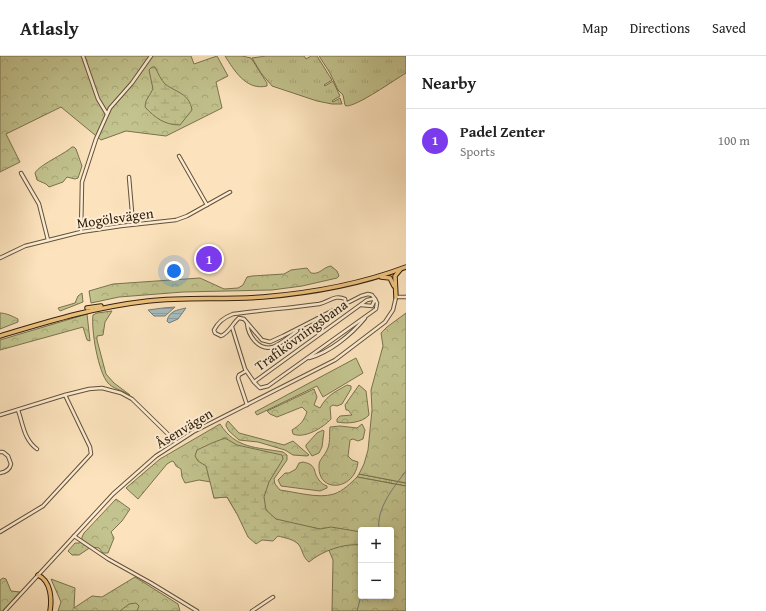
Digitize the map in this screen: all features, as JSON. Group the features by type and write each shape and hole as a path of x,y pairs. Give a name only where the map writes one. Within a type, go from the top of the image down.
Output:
{"highway":[{"path":"396,297 395,276 406,266"},
{"path":"0,335 66,314 107,305 180,297 263,295 289,292 342,284 406,266"},
{"path":"0,335 66,316 118,305 164,300 246,298 289,294 342,286 400,270"},
{"path":"377,277 386,276 390,278 395,289"},
{"path":"38,575 43,578 51,594 50,611"}],"street":[{"path":"83,56 98,99 107,114"},
{"path":"81,232 82,182 91,152 107,114 115,102 142,71 151,56"},
{"path":"179,156 207,205"},
{"path":"21,172 39,204 48,240"},
{"path":"129,177 133,224"},
{"name":"Mogölsvägen","path":"0,258 18,248 81,232 133,224 176,220 187,216 230,192"},
{"name":"Trafikövningsbana","path":"232,327 246,371 260,388 264,388 376,309 377,303 372,295 368,294 346,304 270,342 262,340 244,319 239,318 225,334 221,336 215,334 214,330 216,325 226,317 233,314 320,304 340,296 345,299 346,304"},
{"path":"396,297 406,297"},
{"name":"Åsenvägen","path":"5,611 128,480 156,456 192,432 327,365 344,354 385,322 393,310 396,297"},
{"name":"Trafikövningsbana","path":"254,382 367,300 375,300"},
{"name":"Trafikövningsbana","path":"361,305 372,306 375,300"},
{"name":"Trafikövningsbana","path":"307,359 317,356 332,347 358,327 368,314"},
{"name":"Trafikövningsbana","path":"247,323 248,330 254,340 265,347 272,347 288,338 302,327"},
{"name":"Trafikövningsbana","path":"246,371 239,375 238,378 247,405"},
{"path":"0,415 65,395 96,388 107,389 121,393 132,399 176,443"},
{"path":"0,532 44,506 91,454 90,447 65,395"},
{"path":"18,410 26,436 29,442 37,449"},
{"path":"0,452 3,452 8,456 11,464 9,469 0,473"},
{"path":"74,536 108,559 151,583 196,611"},
{"path":"252,611 273,597"}],"green space":[{"path":"0,56 191,56 194,64 217,56 228,76 216,82 222,108 166,136 126,131 101,140 61,107 6,134 20,162 0,172"},
{"path":"225,56 242,56 251,58 267,83 267,86 260,87 247,82 237,73"},
{"path":"266,56 304,56 306,59 311,56 317,56 332,80 324,85 325,86 333,81 340,96 332,101 333,102 340,98 342,104 317,101 272,86 261,73 252,58"},
{"path":"319,56 406,56 406,73 359,102 346,106 343,95 338,90 330,73"},
{"path":"152,67 155,67 165,84 182,94 190,104 192,110 180,125 170,124 161,120 145,107 146,101 153,89 149,70"},
{"path":"72,147 76,149 82,166 78,178 75,179 67,177 63,182 49,187 37,180 35,173 37,170"},
{"path":"331,266 337,271 339,276 337,278 302,286 272,290 183,292 119,297 91,303 89,291 113,284 200,278 224,289 238,288 243,285 247,277 284,274 291,270 307,268 311,273 317,273"},
{"path":"82,293 83,302 60,311 58,308 75,303 78,296"},
{"path":"112,311 105,322 103,335 97,336 97,340 106,374 114,383 130,395 108,383 104,377 98,360 93,330 93,315"},
{"path":"0,313 7,314 18,319 18,322 0,329"},
{"path":"406,313 406,483 359,474 368,450 372,410 371,390 383,346 381,333"},
{"path":"87,314 90,341 87,340 83,327 0,350 0,340"},
{"path":"356,358 363,373 323,397 317,386 257,415 255,412"},
{"path":"347,385 351,386 351,389 342,404 337,406 333,405 330,407 331,419 323,426 308,434 293,434 292,430 305,418 307,412 302,407 277,417 267,411 314,389 317,397 314,405 320,408 328,397"},
{"path":"359,385 366,391 369,415 362,420 354,422 337,422 337,419 340,416 352,415 348,410 346,410 345,405"},
{"path":"228,421 239,433 284,445 293,441 309,455 293,455 285,450 258,442 239,440 229,431 226,426"},
{"path":"220,424 226,432 240,443 255,448 283,452 287,455 287,460 274,479 275,484 280,490 321,496 334,494 347,487 357,477 406,486 406,611 332,611 333,560 320,529 237,514 227,497 214,498 211,482 199,480 185,483 182,477 181,469 172,461 167,464 138,499 126,488 160,459"},
{"path":"362,424 365,430 363,439 358,441 353,439 350,440 348,456 352,460 358,462 355,472 350,479 344,483 337,485 324,481 320,474 319,465 329,446 330,427 340,426 357,428"},
{"path":"323,430 322,447 319,453 312,456 306,445 317,433"},
{"path":"225,438 237,445 282,455 283,459 269,482 264,497 266,510 276,519 320,529 331,527 358,532 358,545 348,545 327,551 309,562 295,541 278,536 273,541 262,540 256,544 248,537 227,497 214,498 206,466 198,461 195,456 197,450"},
{"path":"299,463 308,463 313,467 319,480 327,486 327,488 320,491 281,486 278,480 285,473 289,473 296,469"},
{"path":"359,474 406,483 406,486 357,477"},
{"path":"116,499 130,509 122,521 111,532 114,538 108,553 103,553 99,548 91,547 79,555 72,555 68,551 75,543 82,542 84,533"},
{"path":"135,577 178,604 180,611 58,611 61,602 51,579 75,588 74,608 92,596 102,597"},
{"path":"3,578 6,579 11,591 20,592 3,611 0,611 0,580"},
{"path":"136,603 139,606 137,611 120,611 129,604"}],"shaded area":[{"path":"175,307 165,316 154,316 148,310 163,308"},
{"path":"186,308 178,319 169,323 167,321 172,313"}],"waterway":[{"path":"379,527 380,514 383,506 391,491 406,471"},
{"path":"357,611 360,599"}],"place":[{"name":"Padel Zenter","path":"209,259"}]}
